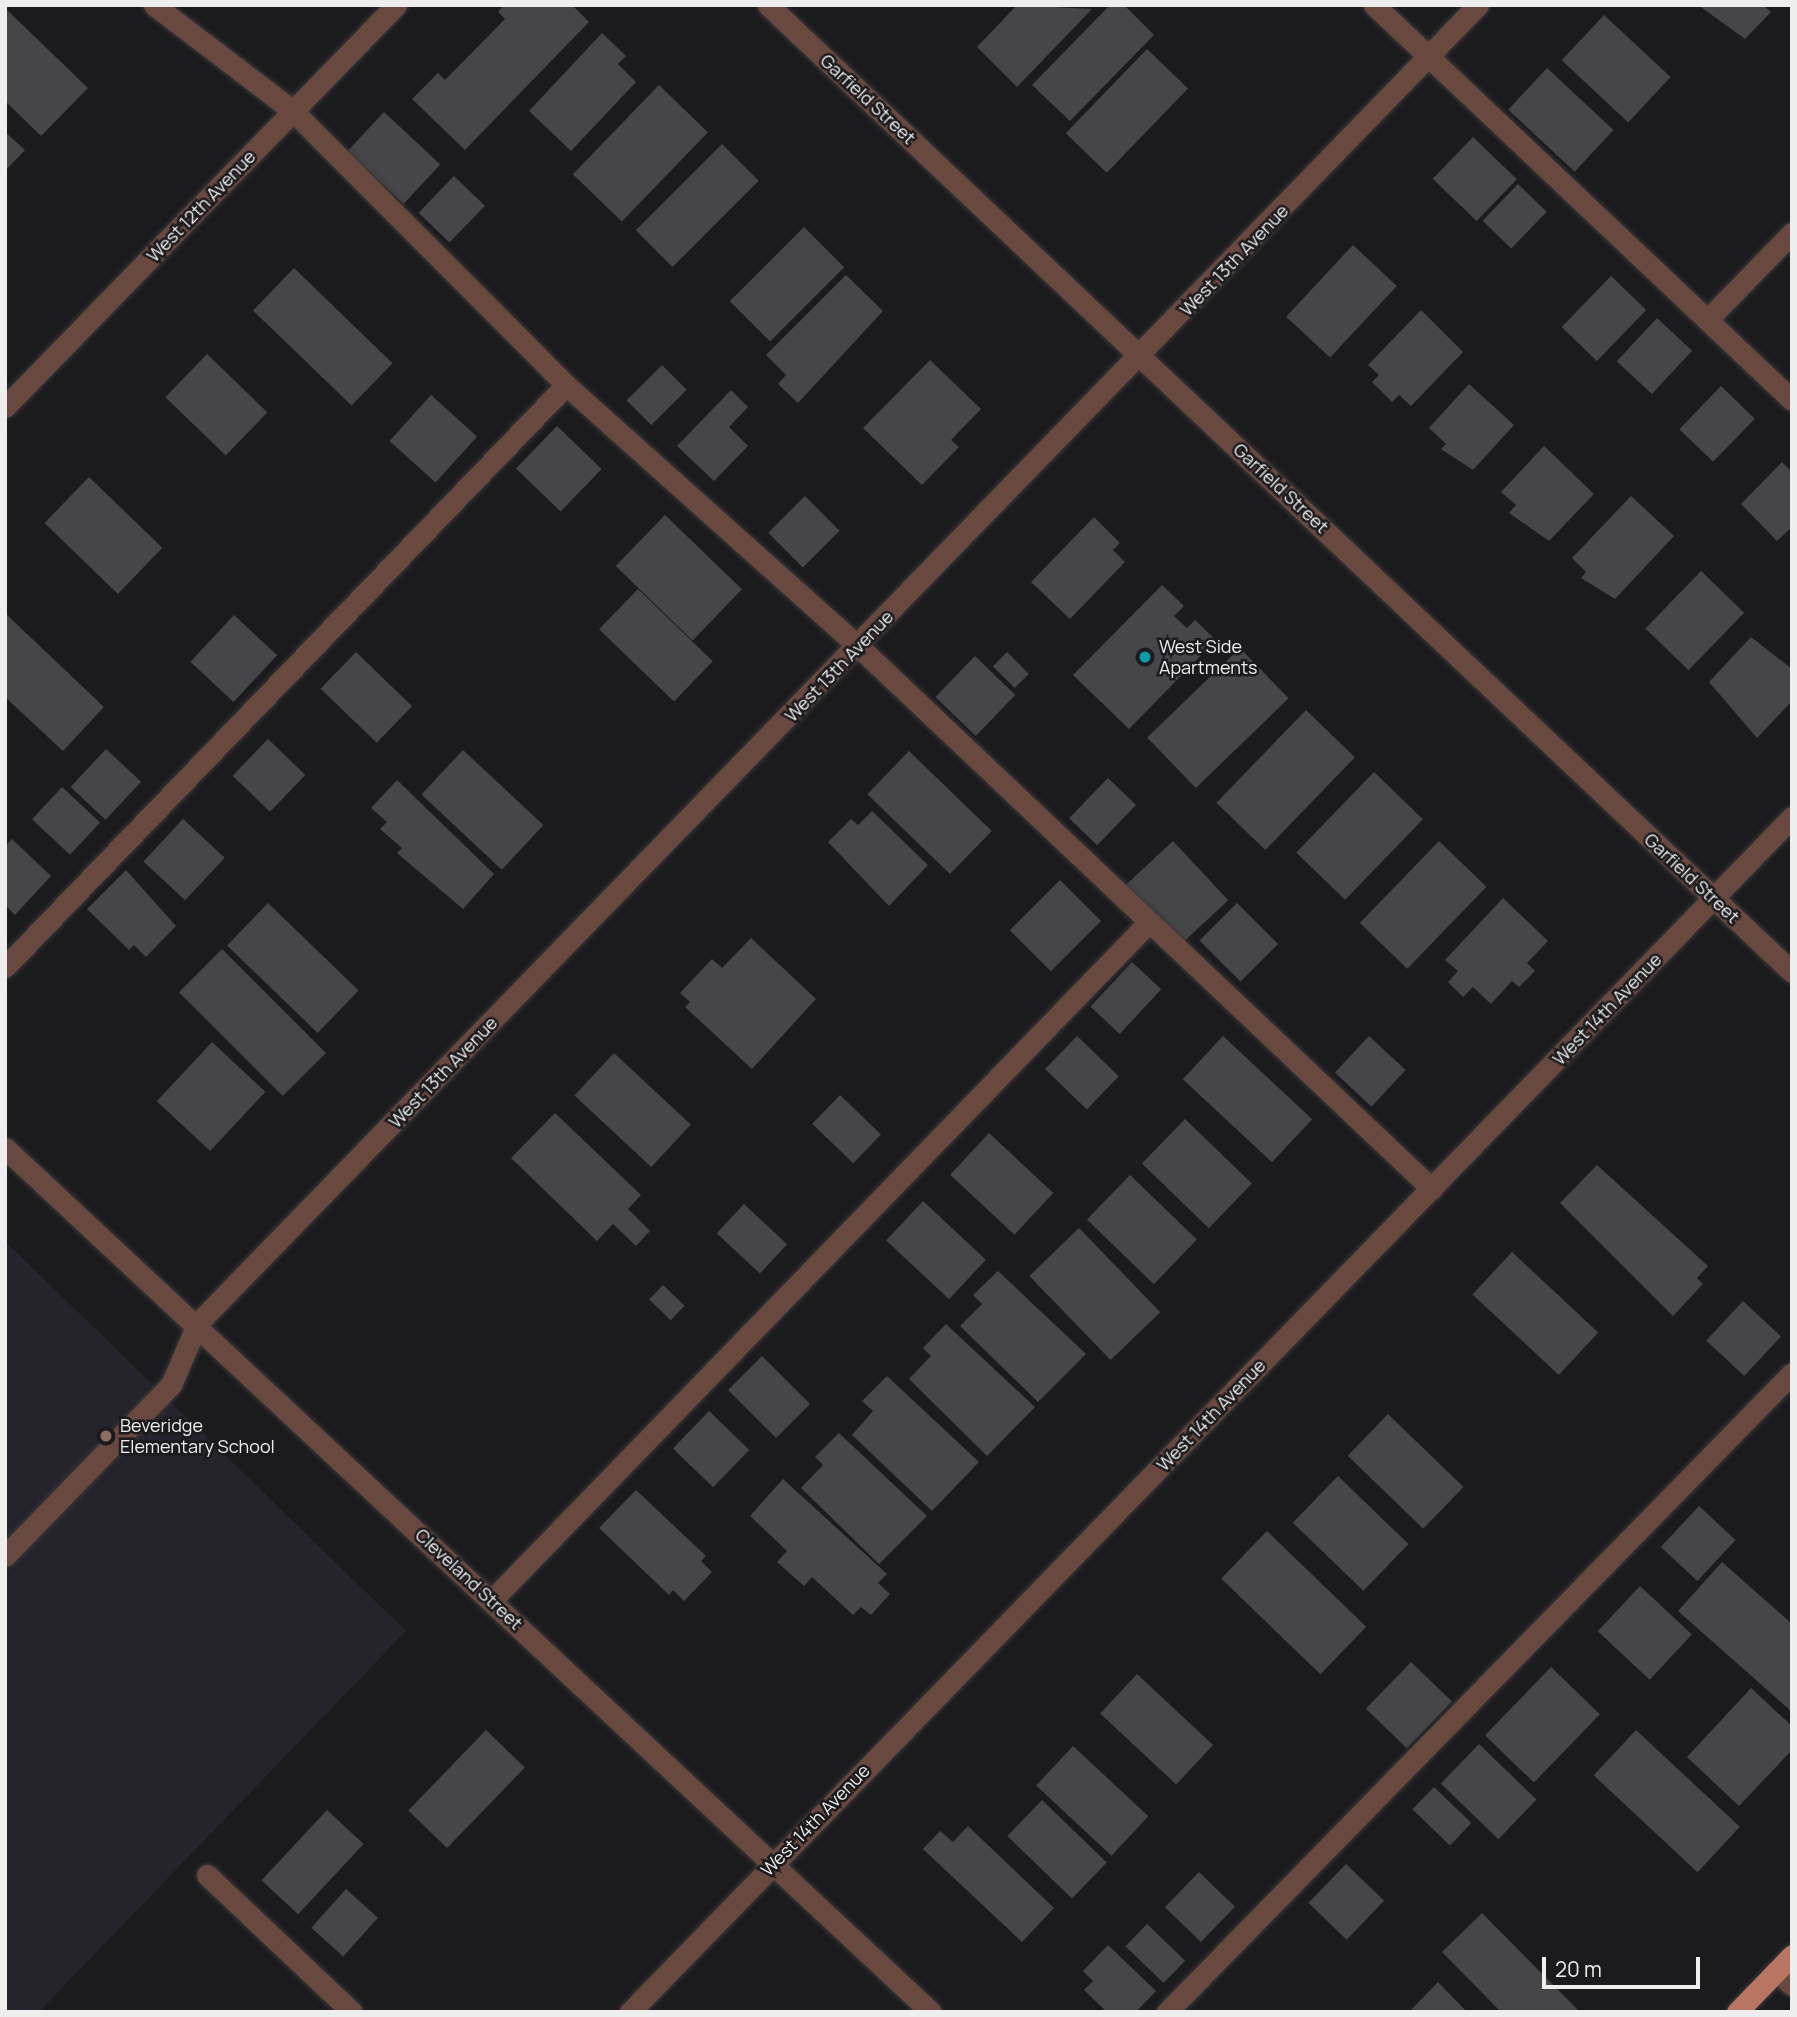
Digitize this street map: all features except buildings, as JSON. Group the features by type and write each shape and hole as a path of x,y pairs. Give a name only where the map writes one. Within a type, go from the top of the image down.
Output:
{"main road":[{"path":"1737,2012 1784,1978 1792,1955"}],"street":[{"path":"154,5 293,111 566,385 858,646 1432,1189"},
{"name":"West 12th Avenue","path":"5,407 396,5"},
{"name":"Garfield Street","path":"768,5 1142,355 1792,972"},
{"path":"1374,5 1792,400"},
{"name":"West 13th Avenue","path":"197,1324 1142,355 1478,5"},
{"path":"1708,319 1792,233"},
{"path":"5,967 566,385"},
{"name":"West 14th Avenue","path":"630,2012 1792,817"},
{"path":"492,1600 1149,922"},
{"name":"Cleveland Street","path":"5,1148 197,1324 931,2012"},
{"path":"5,1556 171,1385 197,1324"},
{"path":"1167,2012 1792,1373"},
{"path":"207,1875 352,2012"}],"shaded area":[{"name":"Beveridge Elementary School","path":"5,1241 406,1631 39,2012 5,2012"}],"place":[{"name":"West Side Apartments","path":"1145,657"},
{"name":"Beveridge Elementary School","path":"106,1436"}]}
